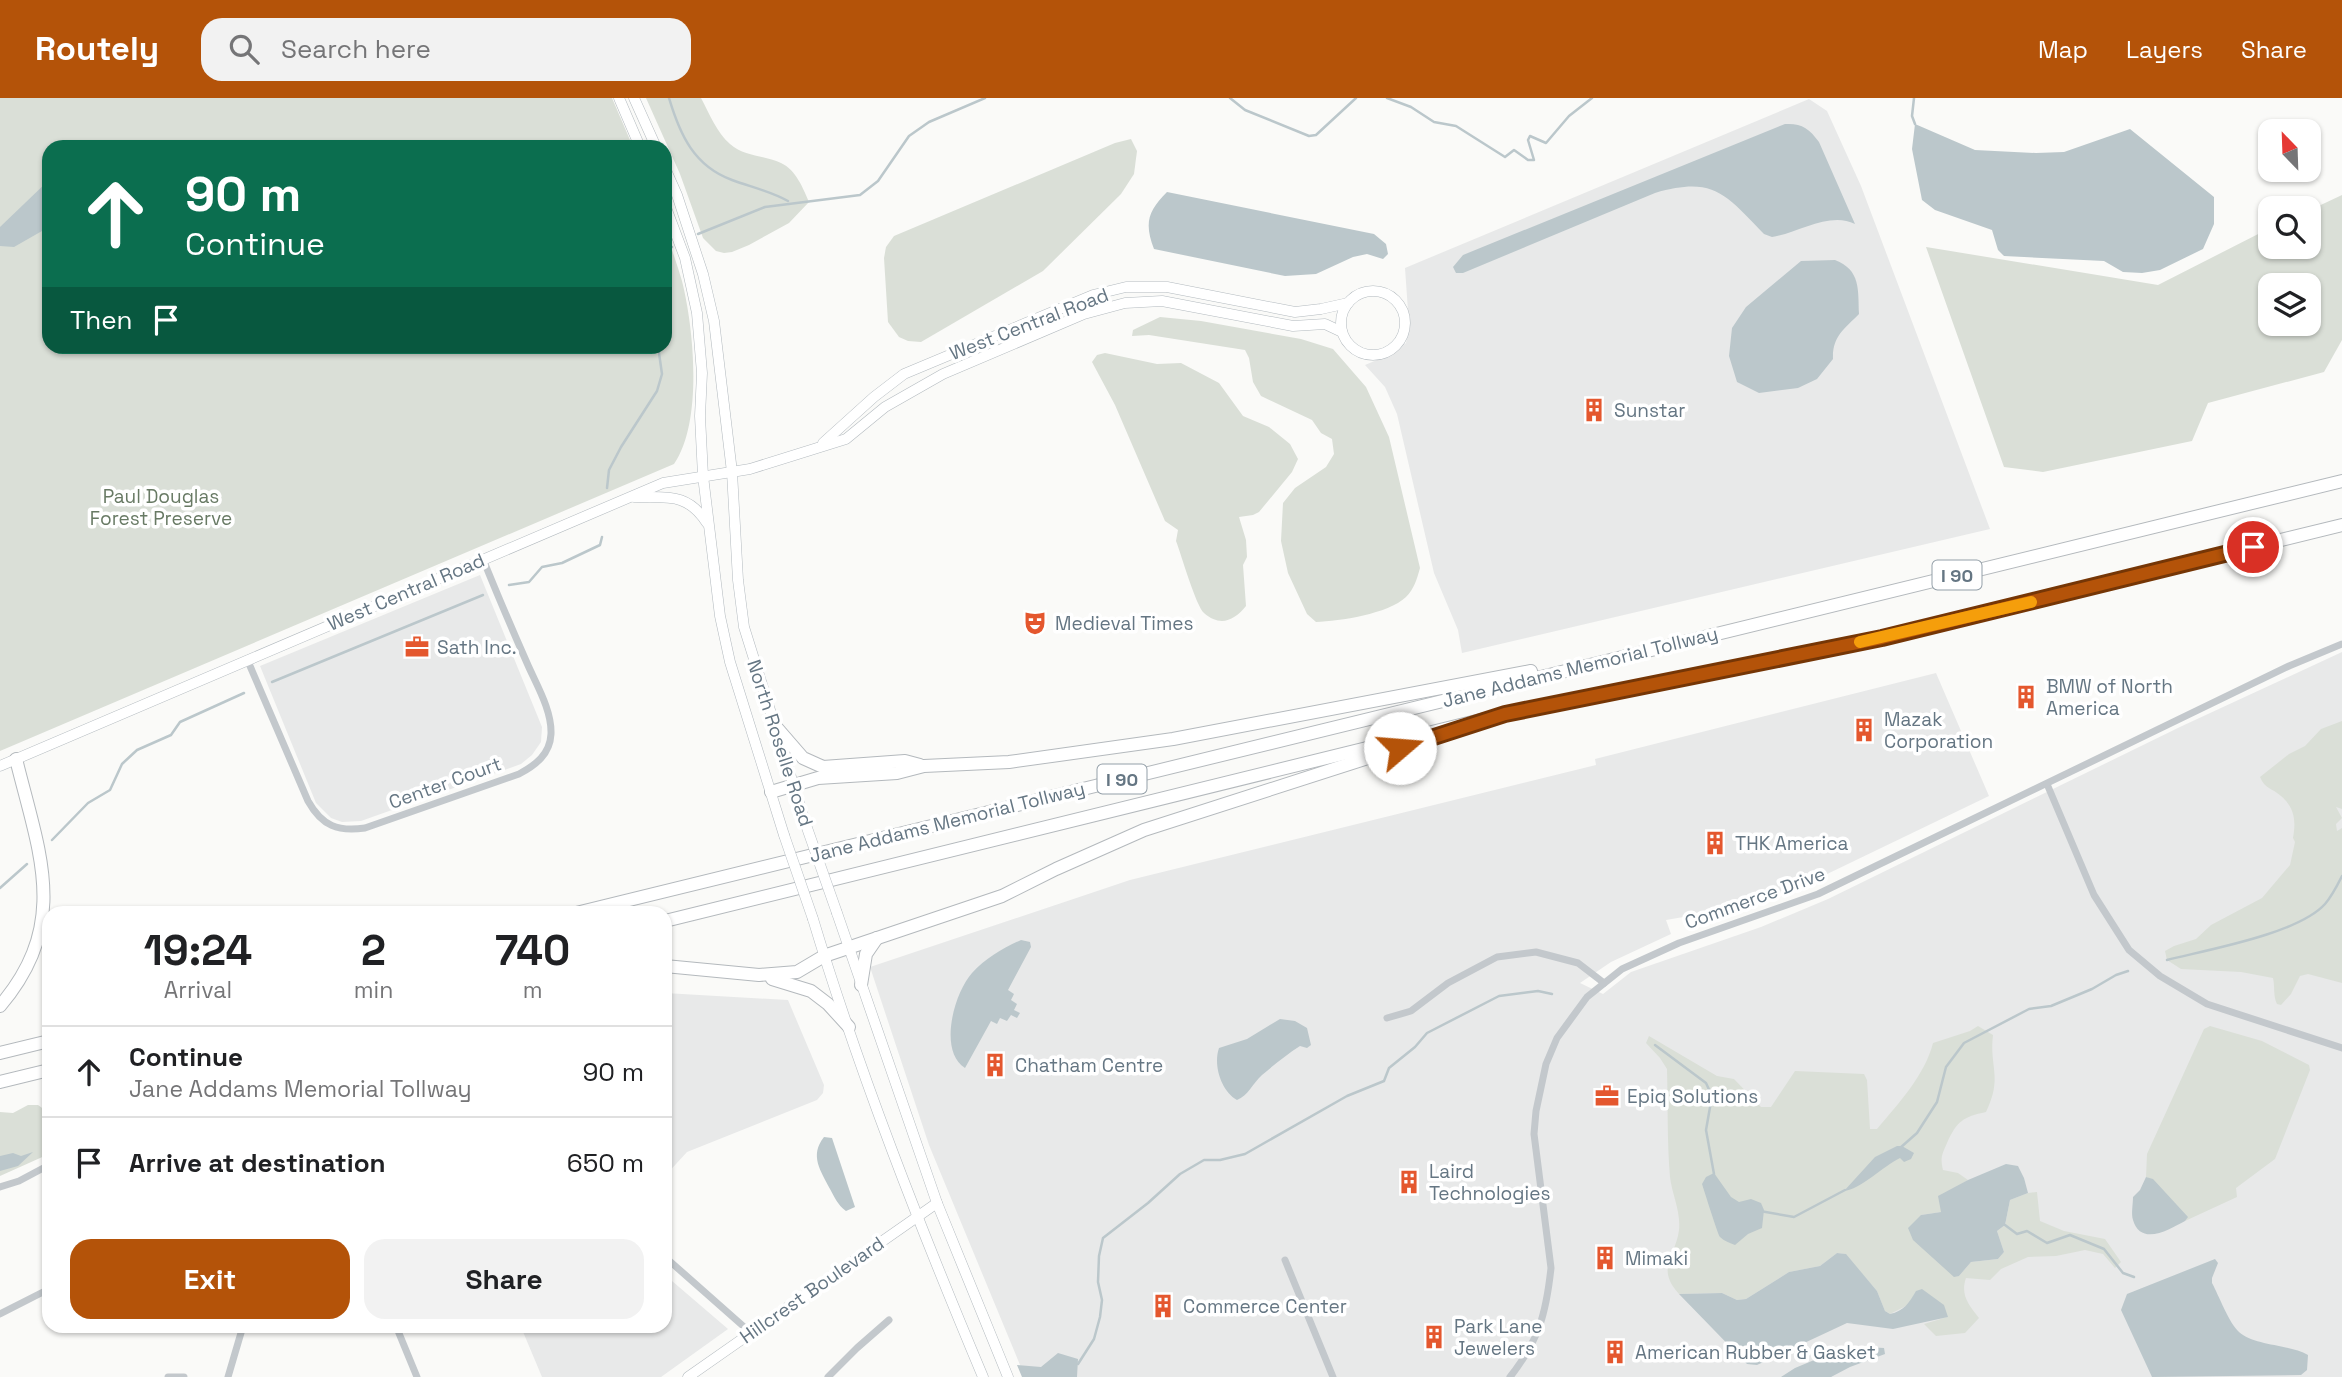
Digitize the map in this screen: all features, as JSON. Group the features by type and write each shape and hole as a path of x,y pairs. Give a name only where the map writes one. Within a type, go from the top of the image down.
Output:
{"highway":[{"path":"2242,505 2342,473"},
{"name":"Jane Addams Memorial Tollway","path":"605,906 2342,481"},
{"name":"Jane Addams Memorial Tollway","path":"672,919 1505,714 1882,638 2342,525"},
{"path":"771,792 818,778 897,773 924,766 1009,762 1173,739 1672,645"},
{"path":"672,967 759,975 797,972 824,956 1002,896 1144,830 1505,714"},
{"path":"777,728 803,758 823,767 905,761 924,766"},
{"path":"16,759 44,878 44,906"},
{"path":"0,1006 21,980 29,964 42,922"},
{"path":"862,985 866,954 877,938"},
{"path":"759,975 811,991 828,1004 849,1027"},
{"path":"0,1053 42,1043"},
{"path":"0,1082 42,1072"}],"main road":[{"path":"619,98 637,140"},
{"path":"634,98 653,140"},
{"name":"North Roselle Road","path":"672,184 709,296 714,321 732,472 742,617 753,660 806,825 937,1203 1008,1377"},
{"name":"North Roselle Road","path":"672,224 685,258 697,313 702,373 700,416 703,476 720,617 730,662 824,956 916,1217 984,1377"},
{"name":"West Central Road","path":"820,445 904,374 1093,295 1136,287 1167,286 1295,312 1348,303"},
{"path":"1135,302 1136,287"},
{"path":"1370,291 1387,295 1403,313 1404,330 1400,339 1391,349 1378,355 1363,354 1350,345 1342,332 1343,312 1348,303 1354,297 1370,291"},
{"name":"West Central Road","path":"0,766 663,483 750,469 846,439 885,407 943,374 1084,314 1125,303 1162,301 1293,326 1325,324 1342,332"},
{"path":"1037,318 1042,332"},
{"path":"937,360 943,374"},
{"path":"630,497 686,501 698,509 709,527"},
{"name":"Hillcrest Boulevard","path":"688,1377 937,1203"}],"street":[{"name":"Center Court","path":"247,659 308,802 323,821 334,828 365,828 519,774 532,767 545,752 551,724 483,559"},
{"name":"Commerce Drive","path":"1510,1377 1523,1361 1536,1337 1546,1312 1549,1290 1551,1268 1534,1134 1540,1089 1546,1064 1557,1038 1587,997 1622,968 1679,943 1818,894 2289,666 2342,644"},
{"path":"2047,783 2094,895 2129,950 2160,976 2207,1004 2342,1048"},
{"path":"1387,1018 1410,1011 1448,983 1497,957 1536,952 1578,963 1604,983"},
{"path":"0,1187 42,1169"},
{"path":"1285,1260 1334,1377"},
{"path":"672,1263 751,1333"},
{"path":"0,1314 42,1293"},
{"path":"828,1377 889,1320"},
{"path":"228,1377 241,1333"},
{"path":"399,1333 417,1377"},
{"path":"168,1377 184,1377"}],"shaded area":[{"path":"1809,99 1827,111 1861,186 1990,529 1462,653 1458,630 1434,573 1397,414 1385,387 1365,365 1396,352 1406,343 1409,325 1405,268"},
{"path":"1785,124 1804,127 1819,142 1855,224 1825,221 1772,237 1764,234 1739,208 1717,192 1705,188 1675,188 1655,193 1463,273 1456,273 1453,267 1463,255"},
{"path":"1915,124 1975,150 2036,153 2064,152 2130,129 2214,197 2214,224 2203,249 2160,270 2142,273 2123,272 2104,261 2004,256 1998,250 1992,230 1935,210 1922,200 1912,149"},
{"path":"42,187 42,231 14,247 0,246 0,227"},
{"path":"1167,192 1374,234 1386,244 1388,254 1383,259 1367,254 1353,257 1316,274 1285,276 1154,249 1149,232 1150,218"},
{"path":"1835,260 1850,269 1854,275 1858,289 1859,314 1840,334 1833,351 1833,359 1817,379 1798,388 1759,393 1737,382 1729,356 1732,328 1746,307 1801,261"},
{"path":"480,575 542,727 541,742 521,764 361,821 342,822 331,818 316,803 260,666"},
{"path":"2342,652 2342,1377 1025,1377 929,1145 870,967 1130,880 1596,765 1595,759 1936,673 1989,796 1823,876 1748,906 1666,920 1671,934 1611,962 1580,983 1603,994 1631,972 1761,927 1828,899 2182,726"},
{"path":"1021,940 1030,942 1031,947 1008,990 1014,994 1011,1000 1017,1004 1014,1010 1020,1013 1017,1018 1011,1015 1007,1021 1000,1018 997,1024 991,1021 965,1068 952,1049 951,1036 955,1007 965,982 983,963"},
{"path":"672,993 788,1000 824,1085 823,1093 817,1100 687,1152 672,1168"},
{"path":"1280,1019 1295,1021 1307,1028 1311,1045 1307,1048 1300,1046 1285,1056 1237,1100 1231,1096 1220,1077 1217,1062 1219,1048 1247,1039"},
{"path":"824,1137 832,1138 855,1207 846,1211 835,1198 818,1163 817,1151"},
{"path":"1897,1146 1914,1153 1911,1159 1904,1162 1900,1158 1857,1187 1844,1191 1875,1157"},
{"path":"33,1152 18,1166 0,1171 0,1156 13,1153 21,1156"},
{"path":"2006,1164 2018,1166 2028,1193 2010,1200 2005,1225 1997,1231 2004,1252 1998,1259 1971,1262 1959,1276 1954,1277 1913,1240 1908,1228 1921,1215 1941,1212 1938,1196"},
{"path":"1714,1173 1731,1197 1739,1202 1751,1199 1761,1203 1764,1210 1762,1228 1748,1234 1735,1245 1720,1237 1702,1184 1706,1177"},
{"path":"2146,1177 2153,1179 2188,1217 2185,1221 2156,1234 2142,1233 2137,1228 2132,1218 2133,1197"},
{"path":"1837,1253 1846,1254 1877,1291 1885,1311 1890,1314 1903,1309 1916,1291 1922,1289 1944,1305 1948,1317 1893,1329 1847,1323 1757,1365 1747,1364 1679,1294 1722,1293 1737,1300 1746,1299 1789,1272 1820,1266"},
{"path":"2215,1259 2218,1263 2212,1283 2235,1328 2253,1340 2308,1355 2307,1370 2301,1375 2152,1377 2121,1310 2127,1294"},
{"path":"672,1281 728,1329 661,1377 542,1377 524,1333 672,1333"},
{"path":"1848,1346 1884,1348 1885,1354 1831,1377 1781,1377 1795,1368"},
{"path":"1058,1353 1078,1359 1077,1377 1022,1377 1017,1365 1041,1367"}],"green space":[{"name":"Paul Douglas Forest Preserve","path":"0,98 612,98 630,140 42,140 42,354 672,354 672,251 682,281 690,324 692,400 683,446 674,464 0,751"},
{"path":"646,98 701,98 717,129 730,144 742,151 775,160 786,166 798,180 809,202 789,223 749,245 732,252 716,251 703,238 672,156 672,140 665,140"},
{"path":"1131,139 1137,151 1134,174 1121,194 1043,271 921,342 899,337 888,322 884,258 886,247 894,236 1115,143"},
{"path":"2342,195 2342,340 2324,372 2208,403 2192,441 2043,472 2004,467 1926,247 2158,285 2258,234 2258,259 2321,259 2321,205"},
{"path":"1160,317 1201,321 1301,339 1333,349 1366,387 1389,437 1420,568 1406,597 1388,608 1350,618 1316,622 1307,614 1288,573 1281,541 1283,503 1295,488 1326,467 1334,454 1332,439 1321,433 1312,420 1261,396 1253,382 1245,350 1149,335 1132,336 1133,330"},
{"path":"1105,353 1157,364 1181,363 1219,383 1243,416 1269,427 1290,444 1298,459 1292,472 1259,512 1239,517 1246,540 1247,557 1243,565 1246,606 1232,618 1216,620 1204,613 1197,601 1176,541 1178,530 1165,521 1115,405 1092,362 1097,355"},
{"path":"2342,721 2342,809 2336,807 2342,818 2336,824 2337,831 2342,828 2342,983 2308,974 2300,976 2291,994 2281,1005 2276,1001 2273,978 2241,972 2181,969 2167,960 2165,951 2196,939 2211,925 2262,898 2290,865 2295,842 2292,810 2260,777 2289,754 2305,746 2321,729"},
{"path":"1978,1026 1993,1035 1994,1090 1986,1112 1966,1118 1954,1130 1942,1159 1943,1170 1958,1173 1968,1180 1956,1188 1941,1212 1921,1215 1959,1276 1971,1262 1998,1259 2004,1252 1997,1231 2005,1225 2010,1200 2037,1192 2040,1221 2064,1231 2105,1239 2121,1262 2115,1268 2103,1254 2085,1250 2056,1256 2028,1257 2001,1269 1990,1280 1966,1278 1965,1295 1979,1318 1965,1333 1936,1336 1924,1324 1947,1317 1916,1292 1908,1305 1890,1314 1885,1311 1877,1291 1845,1254 1837,1253 1820,1266 1789,1272 1746,1299 1737,1300 1722,1293 1679,1294 1668,1277 1679,1223 1670,1177 1667,1069 1646,1043 1649,1036 1717,1076 1734,1079 1761,1107 1771,1107 1795,1071 1864,1074 1867,1080 1870,1129 1877,1129 1917,1078 1933,1043"},
{"path":"2210,1026 2262,1041 2309,1065 2310,1070 2275,1159 2236,1188 2237,1197 2185,1221 2187,1217 2153,1180 2146,1177 2147,1154 2204,1029"},
{"path":"28,1105 42,1108 42,1157 0,1176 0,1112 13,1113"}],"waterway":[{"path":"669,98 684,137 698,158 719,174 788,201"},
{"path":"698,234 765,207 860,195 878,181 909,136 929,122 985,98"},
{"path":"1230,98 1245,110 1309,136 1316,135 1356,98"},
{"path":"1387,98 1411,107 1434,122 1456,126 1505,157 1514,150 1528,160 1534,160 1528,140 1530,136 1546,143 1569,116 1592,98"},
{"path":"1914,98 1912,116 1915,124"},
{"path":"607,488 609,470 657,391 662,374 659,354"},
{"path":"509,585 529,582 542,567 562,563 600,545 602,537"},
{"path":"272,682 483,595"},
{"path":"52,840 88,803 110,790 122,764 137,750 171,735 180,722 244,693"},
{"path":"0,888 27,864"},
{"path":"2167,960 2251,939 2294,924 2312,915 2325,904 2342,876"},
{"path":"1900,1148 1917,1133 1937,1102 1946,1067 1964,1043 2029,1009 2051,1006 2128,971"},
{"path":"1078,1364 1094,1339 1100,1317 1102,1300 1098,1282 1103,1238 1180,1174 1204,1160 1220,1160 1245,1154 1347,1096 1384,1081 1389,1068 1415,1047 1427,1033 1499,996 1538,991 1552,994"},
{"path":"1655,1045 1706,1083 1712,1096 1706,1130 1714,1174"},
{"path":"1760,1211 1794,1217 1845,1190"},
{"path":"2005,1225 2017,1234 2027,1231 2047,1243 2070,1235 2104,1249 2123,1273 2134,1277"}],"slow traffic":[{"path":"1860,642 2031,602"}],"place":[{"name":"Sunstar","path":"1594,410"},
{"name":"Medieval Times","path":"1035,623"},
{"name":"Sath Inc.","path":"417,647"},
{"name":"BMW of North America","path":"2026,697"},
{"name":"Mazak Corporation","path":"1864,730"},
{"name":"THK America","path":"1715,843"},
{"name":"Chatham Centre","path":"995,1065"},
{"name":"Epiq Solutions","path":"1607,1096"},
{"name":"Laird Technologies","path":"1409,1182"},
{"name":"Mimaki","path":"1605,1258"},
{"name":"Commerce Center","path":"1163,1306"},
{"name":"Park Lane Jewelers","path":"1434,1337"},
{"name":"American Rubber & Gasket","path":"1615,1352"}],"route":[{"path":"1400,748 1505,714 1882,638 2253,547"}]}
